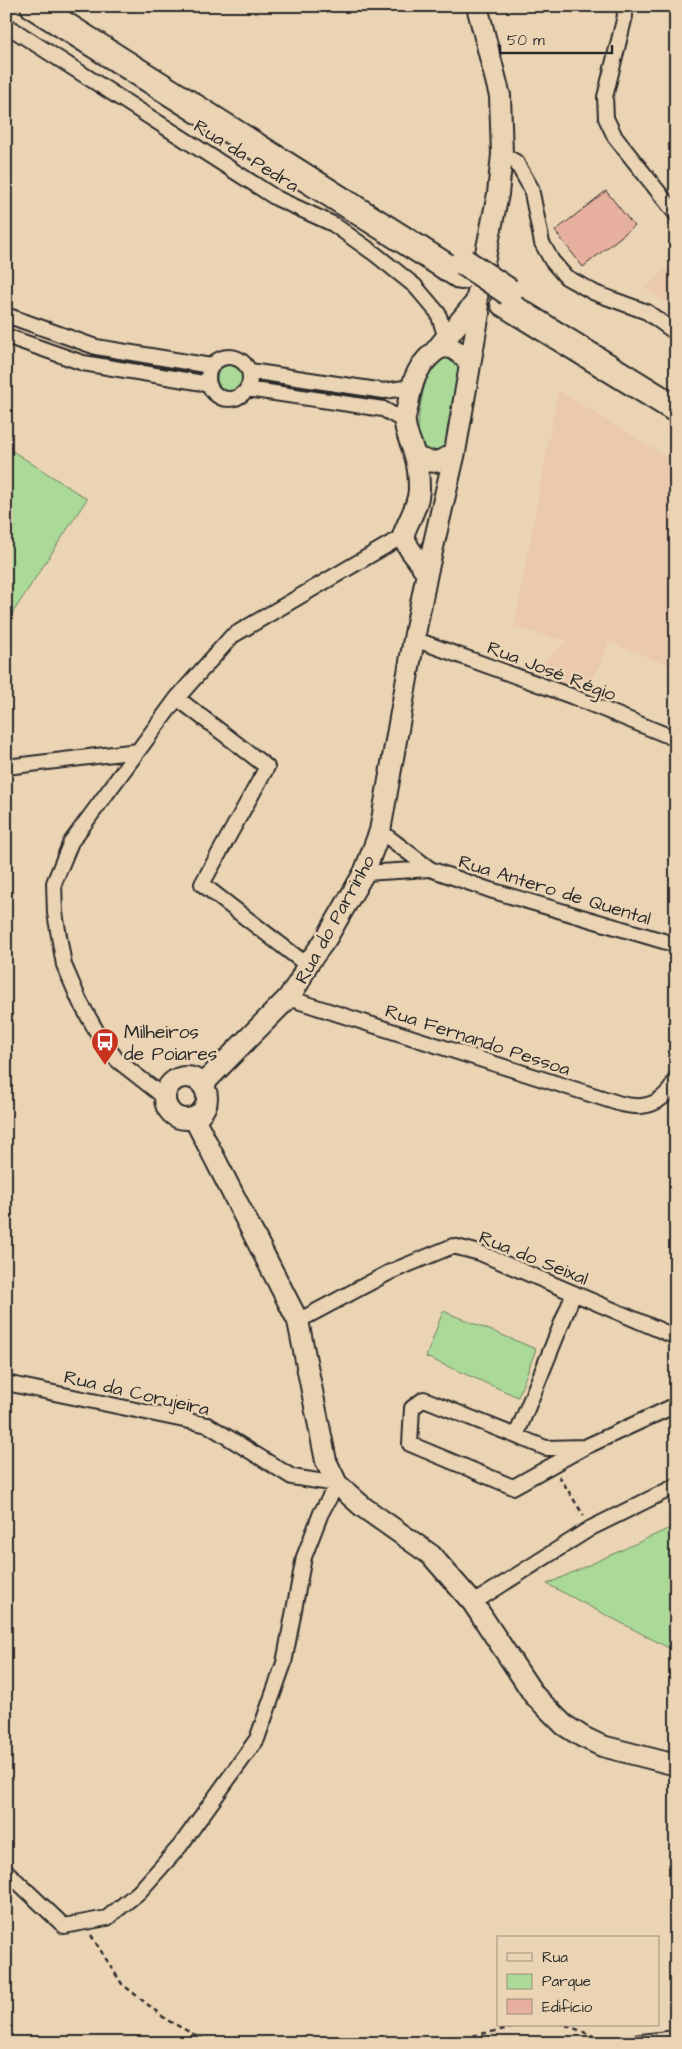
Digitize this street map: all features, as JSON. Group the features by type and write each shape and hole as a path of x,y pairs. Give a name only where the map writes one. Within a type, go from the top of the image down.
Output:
{"highway":[{"path":"34,6 462,269 676,409"},
{"path":"58,6 376,210 462,269"},
{"path":"507,298 676,394"}],"street":[{"name":"Rua do Parrinho","path":"202,1084 288,998 326,939 364,873 380,831 427,573 455,452 479,313 476,302 498,194 502,154 500,96 477,6"},
{"path":"624,6 625,16 605,97 606,118 616,137 676,214"},
{"name":"Rua da Pedra","path":"6,25 276,198 333,224 375,254 415,286 438,312 441,344"},
{"path":"502,154 516,162 532,188 542,243 552,262 566,277 595,293 647,312 676,333"},
{"name":"Rua do Parrinho","path":"403,536 418,501 419,488 415,456 409,442 404,421 414,376 422,363 441,344 476,302"},
{"path":"6,315 96,347 211,366"},
{"path":"6,336 83,362 208,384"},
{"path":"441,344 445,348 456,349 470,363"},
{"path":"232,356 243,361 250,372 247,389 236,398 224,398 214,393 208,384 211,366 220,358 232,356"},
{"path":"250,372 384,391 411,387"},
{"path":"247,389 252,388 383,409 404,421"},
{"path":"415,456 425,461 434,462 444,460 455,452"},
{"path":"164,1097 117,1060 97,1032 80,1002 64,965 55,913 54,883 70,842 177,698 232,636 403,536 427,573"},
{"name":"Rua José Régio","path":"414,639 571,696 676,738"},
{"path":"177,698 267,767 202,884 308,965"},
{"path":"6,767 138,751"},
{"name":"Rua Antero de Quental","path":"380,831 430,869 490,890 674,944"},
{"name":"Rua Antero de Quental","path":"364,873 430,869"},
{"name":"Rua Fernando Pessoa","path":"288,998 621,1104 640,1106 658,1101 674,1084 676,1078"},
{"path":"183,1076 190,1077 202,1084 206,1090 207,1103 200,1114 194,1118 180,1119 173,1116 165,1104 164,1097 170,1083 183,1076"},
{"path":"194,1118 298,1321 326,1461 337,1484 363,1507 431,1555 473,1603 534,1696 548,1712 583,1737 602,1746 676,1765"},
{"name":"Rua do Seixal","path":"298,1321 390,1272 453,1246 480,1253 675,1336"},
{"path":"516,1436 574,1293"},
{"name":"Rua da Corujeira","path":"6,1382 208,1425 292,1477 337,1484"},
{"path":"585,1447 546,1448 424,1399 412,1408 410,1444 513,1487 585,1447 676,1405"},
{"path":"6,1871 64,1926 107,1918 139,1892 180,1846 257,1739 284,1663 304,1557 321,1513 337,1484"},
{"path":"473,1603 591,1528 676,1486"},
{"path":"633,2043 676,2038"}],"path":[{"path":"553,1466 591,1528"},
{"path":"83,1923 122,1984 167,2020 210,2043"},
{"path":"438,2043 519,2026"},
{"path":"568,2026 611,2043"}],"shaded area":[{"path":"676,260 676,311 645,288"},
{"path":"558,390 676,463 676,668 609,642 588,691 531,673 567,641 514,627"}],"green space":[{"path":"448,356 460,363 446,451 429,453 419,439 418,433 423,392 426,380 435,362 441,357"},
{"path":"230,365 239,369 243,378 239,387 230,391 221,387 217,378 221,369"},
{"path":"6,447 87,499 6,623"},
{"path":"443,1311 536,1349 518,1397 426,1357"},
{"path":"670,1528 676,1533 676,1646 667,1647 547,1584"}],"building":[{"path":"606,191 634,226 583,267 555,231"}],"place":[{"name":"Milheiros de Poiares","path":"105,1066"}]}
